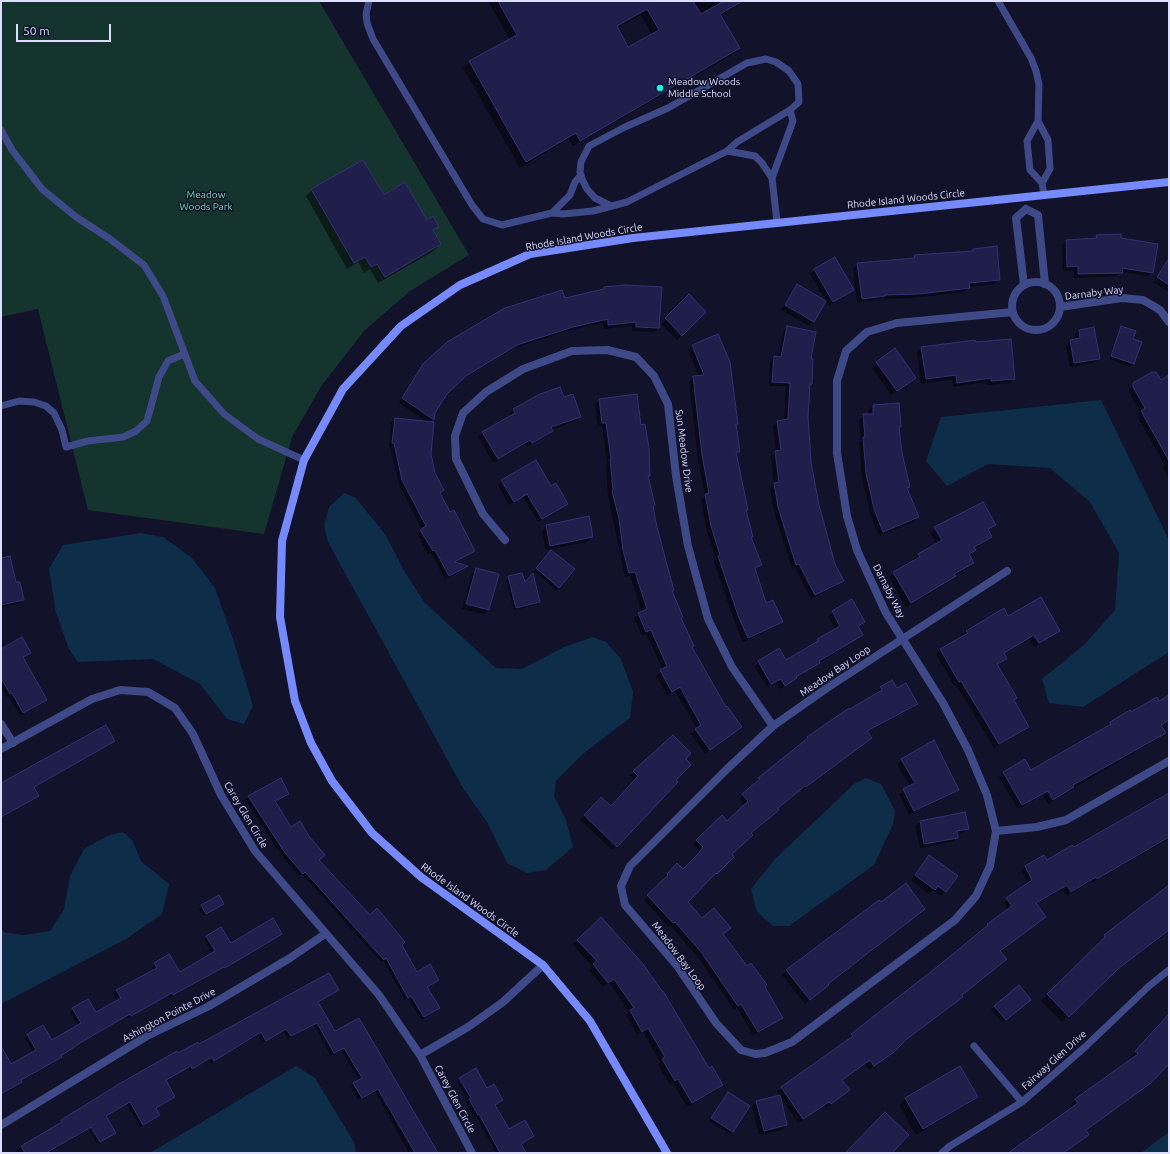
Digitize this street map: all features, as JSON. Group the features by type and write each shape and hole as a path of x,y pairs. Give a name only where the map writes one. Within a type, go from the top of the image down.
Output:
{"street":[{"name":"Rhode Island Woods Circle","path":"667,1153 590,1020 542,965 421,877 372,833 332,781 311,743 295,700 280,617 282,541 304,460 343,389 401,326 460,285 530,254 632,238 1169,182"},
{"path":"1024,197 1026,209"},
{"path":"1013,312 1012,304 1014,296 1024,285 1033,282 1045,284 1038,215 1026,209"},
{"path":"1024,285 1016,218 1026,209"},
{"name":"Darnaby Way","path":"996,831 987,795 968,750 943,703 886,613 857,550 847,516 837,453 837,381 846,351 867,332 897,323 1013,312 1016,319 1027,329 1043,330 1055,321 1060,307 1055,292 1045,284"},
{"name":"Darnaby Way","path":"1060,307 1122,298 1143,300 1160,310 1169,322"},
{"name":"Sun Meadow Drive","path":"505,540 483,514 456,459 455,436 463,413 486,392 524,369 572,351 607,350 636,357 654,376 668,404 676,476 688,546 708,619 732,667 773,726"},
{"name":"Meadow Bay Loop","path":"996,831 988,872 976,896 955,920 792,1042 765,1053 755,1054 741,1050 716,1023 678,968 625,905 622,886 630,866 727,769 773,726 826,688 1007,571"},
{"name":"Carey Glen Circle","path":"1,749 92,699 120,690 148,692 175,708 193,734 221,795 255,851 379,995 420,1055 472,1153"},
{"path":"1,724 13,743"},
{"path":"996,831 1037,827 1066,820 1169,761"},
{"name":"Ashington Pointe Drive","path":"1,1125 147,1036 216,1002 290,958 325,934"},
{"path":"420,1055 468,1027 503,1002 542,965"}],"lane":[{"path":"369,1 366,14 367,23 374,40 478,214 483,219 502,225 552,213 563,214 593,211 611,206 639,197 727,151 737,142 790,110 799,102 800,96 798,84 794,77 789,71 776,62 766,59 756,60 668,108 624,127 589,146 581,162 581,175 587,189 595,198 602,204 611,206"},
{"path":"998,1 1031,58 1036,71 1038,85 1038,121 1048,140 1050,169 1042,182"},
{"path":"777,222 772,178 793,121 790,110"},
{"path":"1038,121 1027,141 1030,170 1042,182 1044,195"},
{"path":"1,130 12,150 42,189 76,217 110,239 144,265 163,296 195,381 224,414 258,439 304,460"},
{"path":"727,151 755,156 762,163 772,178"},
{"path":"552,213 570,195 575,182 581,175"},
{"path":"1,406 19,401 34,402 46,406 54,413 62,430 66,447 88,441 123,437 136,431 147,420 159,377 168,361 184,354"},
{"name":"Fairway Glen Drive","path":"942,1153 950,1146 1022,1102 1085,1047 1149,986 1169,970"},
{"path":"974,1046 1022,1102"}],"green space":[{"name":"Meadow Woods Park","path":"1,1 319,1 469,255 410,291 364,331 322,385 292,437 264,534 88,510 38,309 1,317"}],"water":[{"path":"1101,400 1169,540 1169,652 1083,707 1049,703 1042,679 1084,645 1115,610 1119,553 1090,502 1050,468 988,464 947,486 926,461 941,417"},
{"path":"344,493 355,497 385,534 406,574 425,603 496,668 522,669 564,647 593,637 606,642 621,659 633,692 630,718 584,753 556,781 554,796 566,820 573,847 546,870 527,873 507,863 487,822 463,788 328,542 324,526 329,507"},
{"path":"141,533 163,537 191,557 215,588 234,642 253,706 244,724 227,719 200,684 153,659 78,662 69,649 56,613 49,569 63,545"},
{"path":"866,778 881,784 895,811 893,824 874,865 789,926 773,926 757,912 751,889 775,859 854,784"},
{"path":"123,832 132,840 141,861 169,884 162,914 126,939 1,1004 1,929 6,933 24,935 50,931 64,909 70,876 84,849 107,836"},
{"path":"296,1066 315,1078 354,1142 356,1153 150,1153"},
{"path":"1169,1132 1169,1153 1141,1153"}],"building":[{"path":"498,1 693,1 701,14 724,1 743,1 720,14 740,48 580,141 576,133 526,162 469,61 517,35","holes":["647,9 659,30 628,47 617,26"]},
{"path":"363,160 384,195 405,182 427,220 433,216 439,227 433,230 441,244 385,277 377,264 371,267 365,257 354,263 311,189"},
{"path":"1121,234 1121,238 1158,244 1153,273 1122,268 1123,273 1078,274 1078,266 1067,267 1066,240 1097,238 1096,235"},
{"path":"997,246 1000,280 969,283 970,288 919,294 885,295 862,299 857,263 915,258 914,255 973,251 973,249"},
{"path":"835,257 854,290 833,302 814,269"},
{"path":"1169,258 1169,285 1157,277"},
{"path":"797,284 826,301 814,322 785,305"},
{"path":"625,285 662,287 659,328 636,327 636,322 608,325 608,319 573,327 517,345 466,376 447,394 435,413 434,420 402,398 423,364 447,342 505,308 562,290 565,298 604,289 604,287"},
{"path":"689,294 706,312 682,336 665,318"},
{"path":"787,326 816,332 811,358 813,359 812,384 810,384 808,417 811,462 819,505 835,564 844,581 815,595 799,564 796,565 778,507 774,483 779,482 775,451 781,450 777,421 788,419 790,383 772,382 774,356 781,357"},
{"path":"1121,326 1136,331 1133,339 1142,342 1134,364 1111,356"},
{"path":"1094,327 1100,359 1074,363 1070,340 1080,338 1079,330"},
{"path":"718,334 730,362 740,452 736,452 748,510 746,510 753,537 751,537 762,565 755,568 766,603 773,600 783,622 748,638 739,618 718,556 720,555 711,526 705,494 709,493 702,455 693,376 704,375 692,345"},
{"path":"1011,339 1015,379 991,381 991,378 957,383 956,375 926,379 921,347 975,340 976,342"},
{"path":"895,348 916,378 897,391 876,362"},
{"path":"1152,372 1156,372 1161,380 1169,375 1169,461 1141,411 1145,408 1133,387 1133,383"},
{"path":"560,387 564,397 573,394 581,417 551,427 553,431 532,443 530,440 498,459 482,432 515,413 513,409 540,394"},
{"path":"637,394 641,425 645,424 649,448 650,476 648,476 655,505 653,506 674,591 672,591 683,617 681,618 694,646 692,647 726,707 727,706 742,727 710,750 695,729 701,725 680,687 672,692 660,670 667,666 651,630 646,632 638,613 647,609 635,572 629,573 623,550 619,519 612,491 611,459 606,423 602,423 599,399"},
{"path":"899,403 901,427 899,427 902,453 910,487 907,488 919,517 883,532 874,509 866,473 863,414 873,414 873,405"},
{"path":"395,418 434,422 431,454 435,473 444,490 440,493 450,512 454,510 475,551 454,562 468,566 449,576 435,550 433,551 420,530 426,526 402,480 394,443 392,443"},
{"path":"536,460 551,486 556,483 568,504 542,519 527,494 514,502 501,480"},
{"path":"983,502 996,525 988,529 992,537 974,547 976,550 969,554 974,563 954,574 956,576 911,603 893,572 920,557 918,554 942,540 934,527"},
{"path":"589,516 593,537 550,546 546,525"},
{"path":"551,550 575,569 559,588 536,568"},
{"path":"10,556 16,582 20,582 24,600 1,605 1,558"},
{"path":"476,568 499,574 489,610 466,604"},
{"path":"522,573 525,582 533,573 540,602 516,608 508,576"},
{"path":"1041,597 1060,631 1039,643 1034,635 1004,653 1007,659 997,664 1017,698 1014,700 1029,727 999,744 961,681 959,682 940,649 968,633 966,631 1004,608 1008,616"},
{"path":"852,599 865,622 858,626 863,635 819,661 820,663 796,677 797,678 785,686 781,679 771,684 758,661 779,648 786,660 818,641 817,639 840,626 832,611"},
{"path":"22,637 31,653 23,657 47,700 23,713 12,693 10,694 1,678 1,649"},
{"path":"892,680 897,688 906,683 918,704 867,731 872,738 806,787 805,786 778,808 779,810 751,833 753,835 732,854 734,857 688,902 702,918 714,908 731,928 723,934 747,966 751,963 767,985 765,987 783,1018 758,1032 741,1004 738,1006 701,952 675,922 673,923 647,895 668,875 667,874 677,863 683,869 698,854 703,847 696,840 722,815 727,821 748,801 742,794 760,779 758,778 808,738 807,737 849,708 850,709 882,690 880,687"},
{"path":"1169,695 1169,720 1161,725 1166,733 1073,785 1074,787 1053,800 1048,791 1022,805 1003,772 1025,759 1031,770 1111,724 1110,722 1130,710 1131,712 1157,697 1159,701"},
{"path":"106,725 115,741 34,787 39,796 1,817 1,783"},
{"path":"673,735 691,753 686,759 691,765 676,780 678,782 617,847 584,815 601,797 611,806 638,776 633,771"},
{"path":"934,740 959,790 914,811 903,789 915,783 901,759"},
{"path":"281,778 289,794 275,801 291,827 300,821 309,836 325,855 319,860 370,915 377,908 405,942 402,945 417,972 430,964 439,980 427,987 440,1008 424,1017 411,996 408,998 386,958 384,960 305,872 303,874 285,853 248,796"},
{"path":"1169,793 1169,837 1097,879 1096,877 1071,892 1067,885 1036,903 1046,917 1000,951 1007,959 962,995 963,997 907,1039 894,1052 874,1066 870,1060 842,1080 850,1090 831,1104 829,1102 803,1119 781,1087 853,1036 851,1034 942,963 988,925 987,924 1012,906 1006,898 1032,880 1025,866 1044,855 1047,860 1072,845 1074,847"},
{"path":"965,812 969,829 957,831 958,838 924,844 920,821"},
{"path":"929,855 958,876 946,892 938,886 935,890 915,875"},
{"path":"906,883 925,909 828,984 829,985 810,1000 786,970 879,900 881,902"},
{"path":"1169,885 1169,930 1118,969 1069,1017 1047,994 1105,937 1104,935"},
{"path":"219,895 224,904 206,914 201,905"},
{"path":"601,917 643,964 663,991 709,1068 712,1066 723,1085 692,1103 678,1079 675,1081 662,1059 665,1057 648,1028 642,1032 630,1010 634,1008 614,979 608,983 593,964 597,961 577,940"},
{"path":"273,918 282,934 225,968 224,967 173,995 172,993 131,1016 130,1014 80,1043 61,1056 62,1057 21,1080 22,1082 1,1094 1,1046 11,1064 36,1050 27,1034 43,1025 52,1040 81,1023 72,1008 88,999 96,1012 121,998 116,990 157,968 154,963 169,954 180,972 215,951 206,936 221,927 231,943"},
{"path":"329,973 339,990 318,1002 335,1031 359,1018 438,1153 415,1153 378,1089 362,1098 353,1083 362,1078 344,1048 334,1053 317,1023 291,1036 286,1029 266,1041 261,1032 214,1061 212,1057 192,1069 191,1066 166,1080 175,1097 156,1108 160,1115 143,1125 130,1102 106,1116 116,1133 100,1142 91,1127 46,1153 25,1153 21,1146 62,1122 61,1120 119,1084 177,1051 178,1053 198,1042 199,1044"},
{"path":"1019,985 1031,1000 1006,1020 994,1006"},
{"path":"1169,1014 1169,1064 1151,1083 1086,1130 1089,1135 1063,1153 1008,1153 1078,1103 1075,1099 1138,1054 1135,1051"},
{"path":"960,1066 978,1097 923,1129 905,1098"},
{"path":"476,1068 487,1088 494,1084 503,1100 495,1105 509,1129 525,1120 534,1136 521,1144 526,1153 500,1153 479,1114 478,1115 469,1099 471,1098 459,1078"},
{"path":"728,1092 750,1106 733,1132 711,1118"},
{"path":"780,1095 787,1125 764,1131 756,1101"},
{"path":"885,1112 909,1135 892,1153 845,1153"}],"place":[{"name":"Meadow Woods Middle School","path":"660,88"}]}
